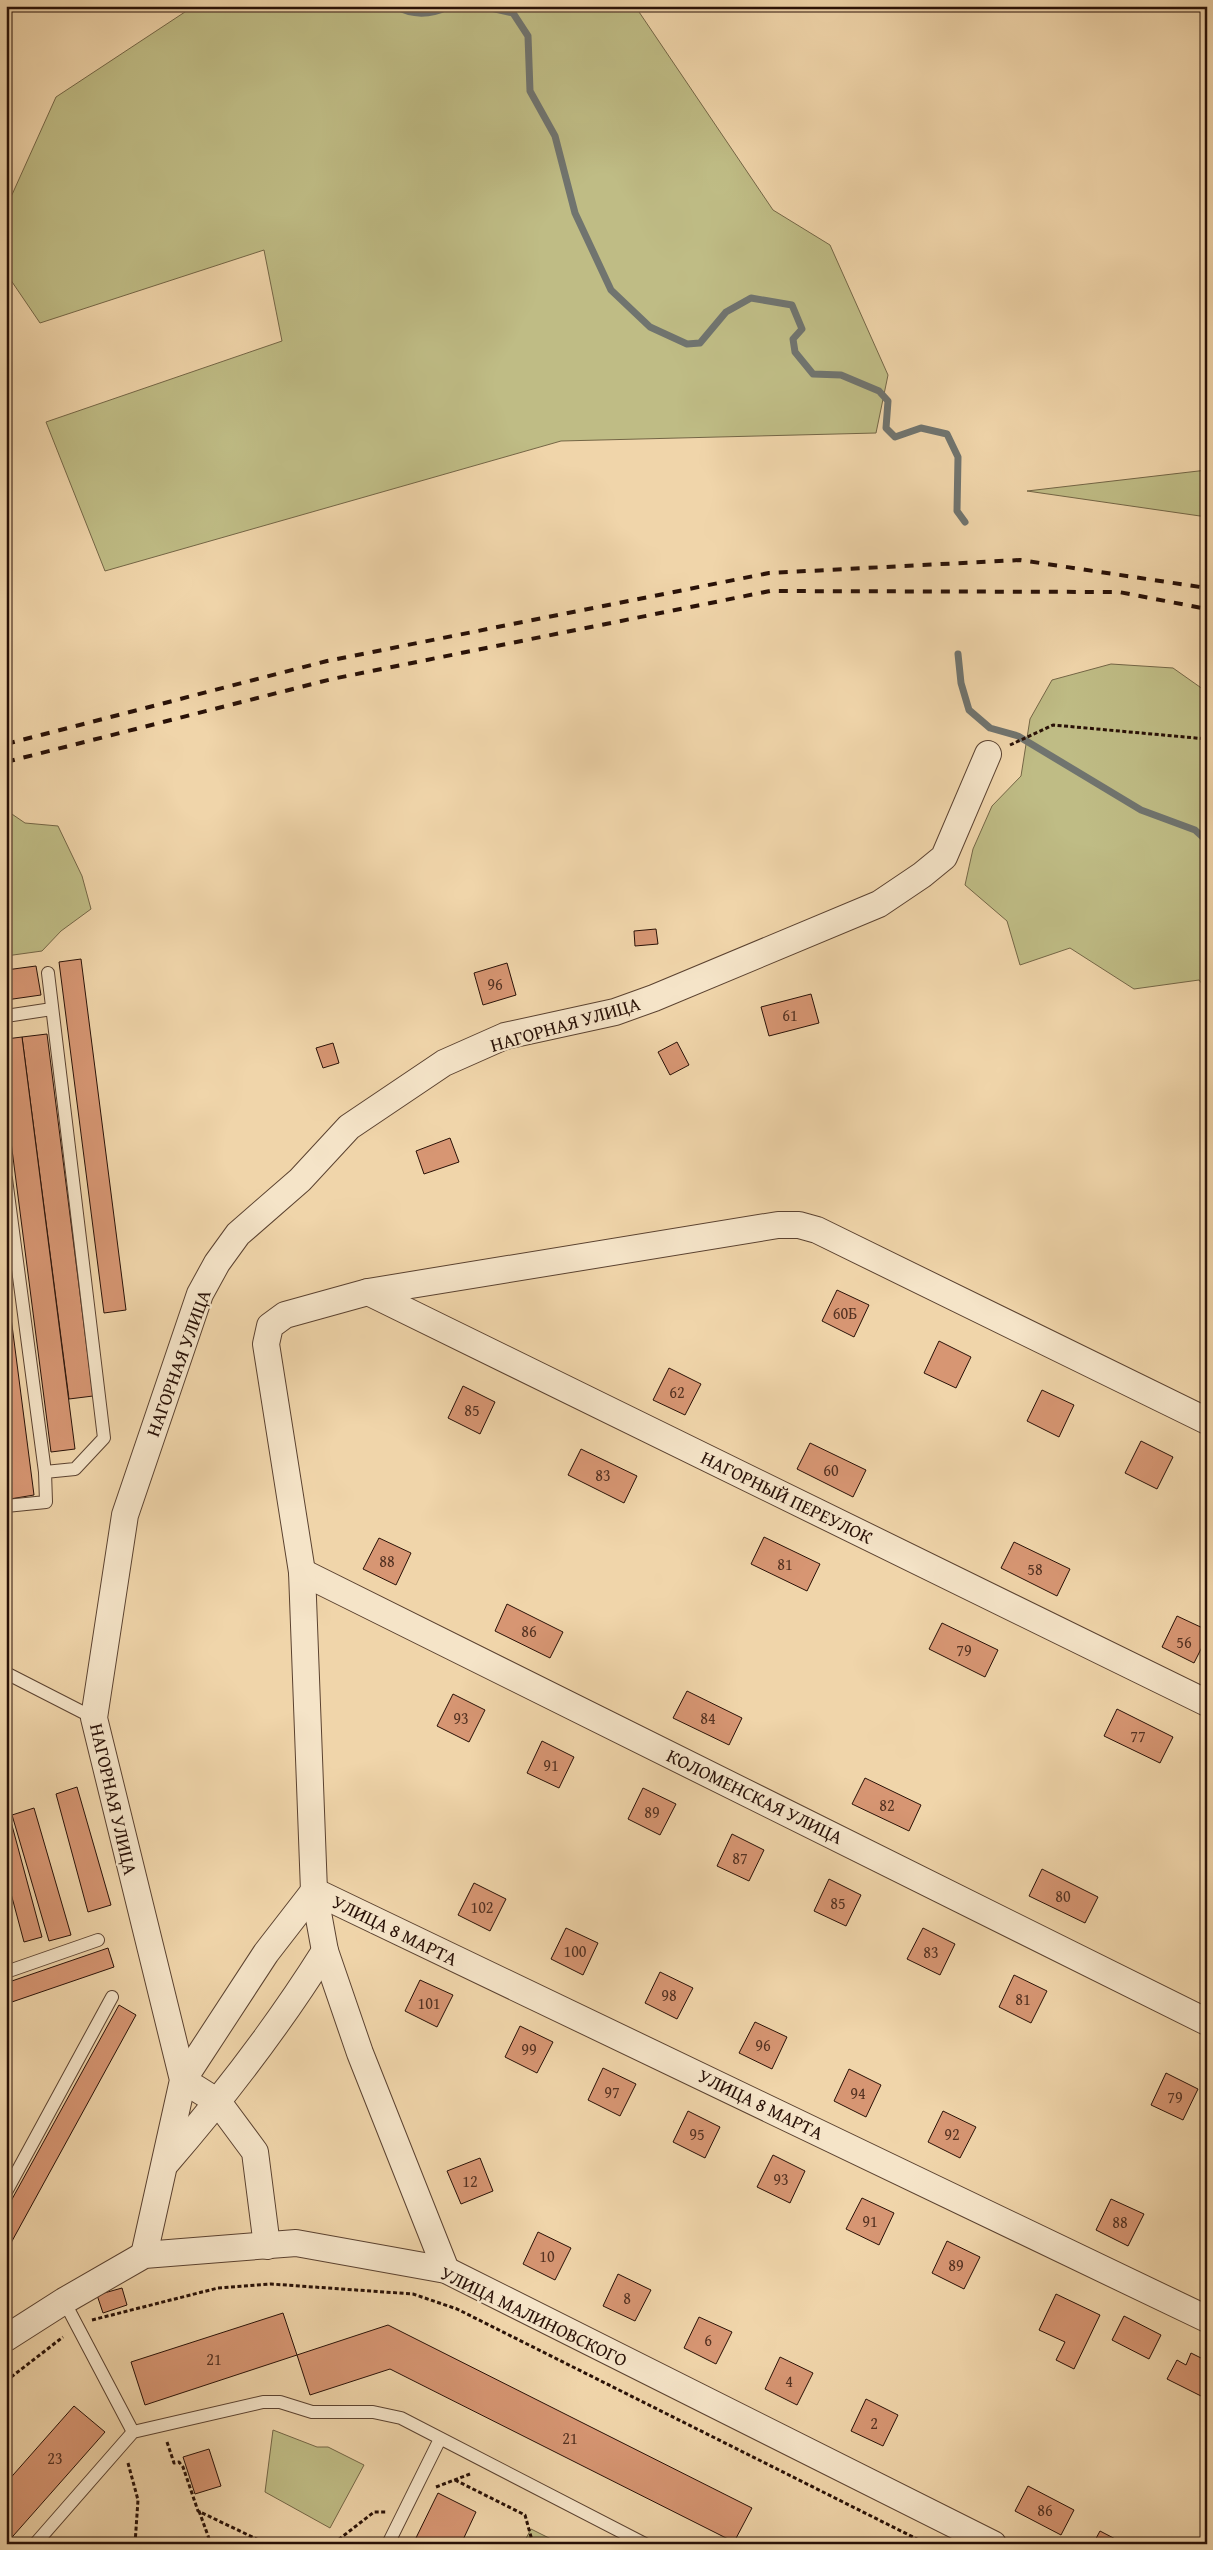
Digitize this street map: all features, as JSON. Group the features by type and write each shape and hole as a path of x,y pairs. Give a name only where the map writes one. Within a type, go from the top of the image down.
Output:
{"street":[{"name":"НАГОРНАЯ УЛИЦА","path":"144,2256 183,2080 94,1718 125,1515 200,1294 217,1264 238,1234 300,1180 349,1127 444,1063 505,1036 614,1012 654,998 878,904 922,875 944,857 988,754"},
{"path":"446,2270 360,2053 325,1951 314,1891 302,1572 266,1344 270,1326 285,1315 368,1292 778,1225 799,1225 817,1230 1207,1421"},
{"name":"НАГОРНЫЙ ПЕРЕУЛОК","path":"368,1292 1207,1703"},
{"name":"КОЛОМЕНСКАЯ УЛИЦА","path":"302,1572 1207,2022"},
{"path":"267,2246 255,2152 218,2102 183,2080 261,1960 314,1891"},
{"name":"УЛИЦА 8 МАРТА","path":"314,1891 1207,2319"},
{"path":"164,2164 218,2102 292,2002 325,1951"},
{"name":"УЛИЦА МАЛИНОВСКОГО","path":"6,2338 64,2301 144,2256 296,2243 446,2270 993,2544"}],"lane":[{"path":"45,1472 75,1469 104,1438 48,973"},
{"path":"6,1016 52,1009"},
{"path":"6,1179 45,1472 46,1502 6,1506"},
{"path":"6,1673 94,1718"},
{"path":"6,1972 98,1940"},
{"path":"6,2192 112,1997"},
{"path":"64,2301 132,2432"},
{"path":"35,2544 132,2432 271,2402 312,2412 383,2413 401,2418 645,2544"},
{"path":"388,2544 440,2439"}],"path":[{"path":"988,754 1053,726 1207,740"},
{"path":"6,2381 12,2374 91,2321 218,2288 271,2284 413,2294 457,2309 927,2544"},
{"path":"161,2425 174,2463 179,2462 183,2466 211,2544"},
{"path":"121,2445 133,2476 138,2500 135,2544"},
{"path":"411,2497 491,2465"},
{"path":"454,2480 525,2515 533,2544"},
{"path":"199,2511 267,2544"},
{"path":"300,2544 338,2540 374,2512 388,2512"}],"shaded area":[{"path":"194,6 635,6 773,210 830,245 888,375 876,433 561,441 105,571 46,422 282,341 264,250 40,323 6,273 6,208 56,97"},
{"path":"1207,470 1207,517 1027,491"},
{"path":"1111,664 1173,668 1207,692 1207,990 1199,980 1134,989 1070,948 1020,965 1007,921 965,885 973,849 992,806 1021,776 1030,719 1052,680"},
{"path":"6,810 25,823 58,826 82,876 91,909 61,931 42,951 6,956"},
{"path":"273,2430 317,2447 328,2447 364,2465 330,2528 265,2492"},
{"path":"531,2529 561,2544 523,2544"}],"building":[{"path":"656,929 658,944 635,946 634,931"},
{"path":"81,959 126,1310 104,1313 59,962"},
{"path":"507,963 516,995 483,1005 474,973"},
{"path":"36,966 41,995 6,1000 6,970"},
{"path":"811,994 819,1023 769,1036 761,1007"},
{"path":"47,1034 93,1396 69,1399 22,1037"},
{"path":"22,1037 75,1449 51,1452 6,1103 6,1039"},
{"path":"677,1042 689,1065 670,1075 658,1052"},
{"path":"333,1043 339,1063 323,1068 316,1048"},
{"path":"450,1138 459,1162 424,1174 416,1151"},
{"path":"6,1279 34,1495 10,1499 6,1469"},
{"path":"837,1290 869,1305 854,1337 822,1321"},
{"path":"939,1341 971,1357 956,1388 924,1373"},
{"path":"669,1368 701,1384 685,1415 653,1400"},
{"path":"463,1386 495,1402 480,1434 448,1418"},
{"path":"1042,1390 1074,1405 1059,1437 1027,1421"},
{"path":"1141,1441 1173,1457 1157,1489 1125,1473"},
{"path":"810,1443 866,1470 853,1497 797,1469"},
{"path":"581,1449 637,1476 624,1503 568,1475"},
{"path":"6,1469 10,1499 6,1499"},
{"path":"764,1537 820,1564 807,1591 751,1564"},
{"path":"379,1538 411,1553 396,1585 363,1569"},
{"path":"1014,1542 1070,1569 1057,1596 1001,1568"},
{"path":"507,1604 563,1632 550,1658 495,1631"},
{"path":"1177,1616 1207,1630 1207,1637 1194,1663 1162,1647"},
{"path":"942,1623 998,1650 985,1677 929,1649"},
{"path":"687,1691 742,1718 729,1745 673,1718"},
{"path":"453,1694 485,1710 469,1742 437,1726"},
{"path":"1117,1709 1173,1737 1160,1763 1104,1736"},
{"path":"542,1741 574,1757 559,1788 527,1773"},
{"path":"865,1778 921,1805 909,1831 852,1804"},
{"path":"77,1787 111,1905 88,1912 56,1794"},
{"path":"643,1788 676,1804 660,1835 628,1819"},
{"path":"34,1808 71,1935 49,1941 12,1815"},
{"path":"10,1818 42,1937 24,1942 6,1875 6,1820"},
{"path":"732,1834 764,1850 749,1881 717,1866"},
{"path":"1042,1869 1098,1897 1085,1923 1029,1896"},
{"path":"829,1879 861,1895 846,1926 814,1911"},
{"path":"474,1883 506,1899 490,1931 458,1915"},
{"path":"566,1928 598,1943 583,1975 551,1959"},
{"path":"923,1928 955,1944 940,1975 907,1959"},
{"path":"108,1948 114,1967 6,2004 6,1983"},
{"path":"660,1972 693,1988 677,2019 645,2003"},
{"path":"1014,1975 1047,1991 1031,2023 999,2007"},
{"path":"420,1980 453,1995 437,2027 405,2011"},
{"path":"119,2005 136,2015 6,2252 6,2210"},
{"path":"755,2022 787,2037 772,2069 739,2053"},
{"path":"520,2026 553,2042 537,2073 505,2057"},
{"path":"603,2068 636,2084 620,2116 588,2100"},
{"path":"849,2069 881,2085 866,2117 834,2101"},
{"path":"1166,2073 1198,2089 1183,2120 1151,2105"},
{"path":"688,2111 720,2127 705,2158 673,2142"},
{"path":"943,2111 976,2127 960,2158 928,2142"},
{"path":"773,2155 805,2171 790,2203 757,2187"},
{"path":"480,2158 493,2191 461,2204 447,2171"},
{"path":"862,2198 894,2213 879,2245 846,2229"},
{"path":"1111,2199 1144,2214 1128,2246 1096,2230"},
{"path":"538,2232 571,2248 555,2280 523,2264"},
{"path":"947,2241 980,2257 964,2289 932,2273"},
{"path":"618,2274 651,2290 635,2321 603,2306"},
{"path":"122,2288 127,2305 103,2313 97,2295"},
{"path":"1056,2294 1100,2315 1074,2369 1056,2360 1065,2342 1039,2330"},
{"path":"283,2313 297,2355 145,2405 131,2362"},
{"path":"1124,2316 1161,2335 1149,2359 1112,2340"},
{"path":"699,2317 732,2332 716,2364 684,2348"},
{"path":"388,2325 752,2508 734,2542 390,2369 310,2395 297,2355"},
{"path":"1191,2353 1207,2361 1207,2384 1201,2396 1167,2379 1177,2360 1186,2365"},
{"path":"780,2357 813,2373 797,2405 765,2389"},
{"path":"866,2399 898,2415 883,2446 851,2431"},
{"path":"74,2406 105,2432 6,2544 6,2483"},
{"path":"209,2449 221,2486 195,2494 183,2457"},
{"path":"1028,2486 1074,2510 1061,2535 1015,2511"},
{"path":"438,2493 476,2512 461,2544 413,2544"},
{"path":"1100,2531 1125,2544 1093,2544"}],"waterway":[{"path":"395,6 415,13 429,13 449,6"},
{"path":"482,6 513,13 528,36 530,91 555,136 575,213 611,290 650,327 687,344 700,343 726,312 751,298 792,305 802,329 793,339 795,352 813,374 841,375 879,391 888,401 886,428 895,437 921,428 947,434 958,457 957,511 965,522"},
{"path":"958,654 961,683 969,710 990,728 1018,736 1141,810 1195,830 1207,841"}],"railway":[{"path":"6,744 327,661 769,573 1020,560 1207,588"},
{"path":"6,762 332,679 770,591 1119,592 1207,609"}]}
